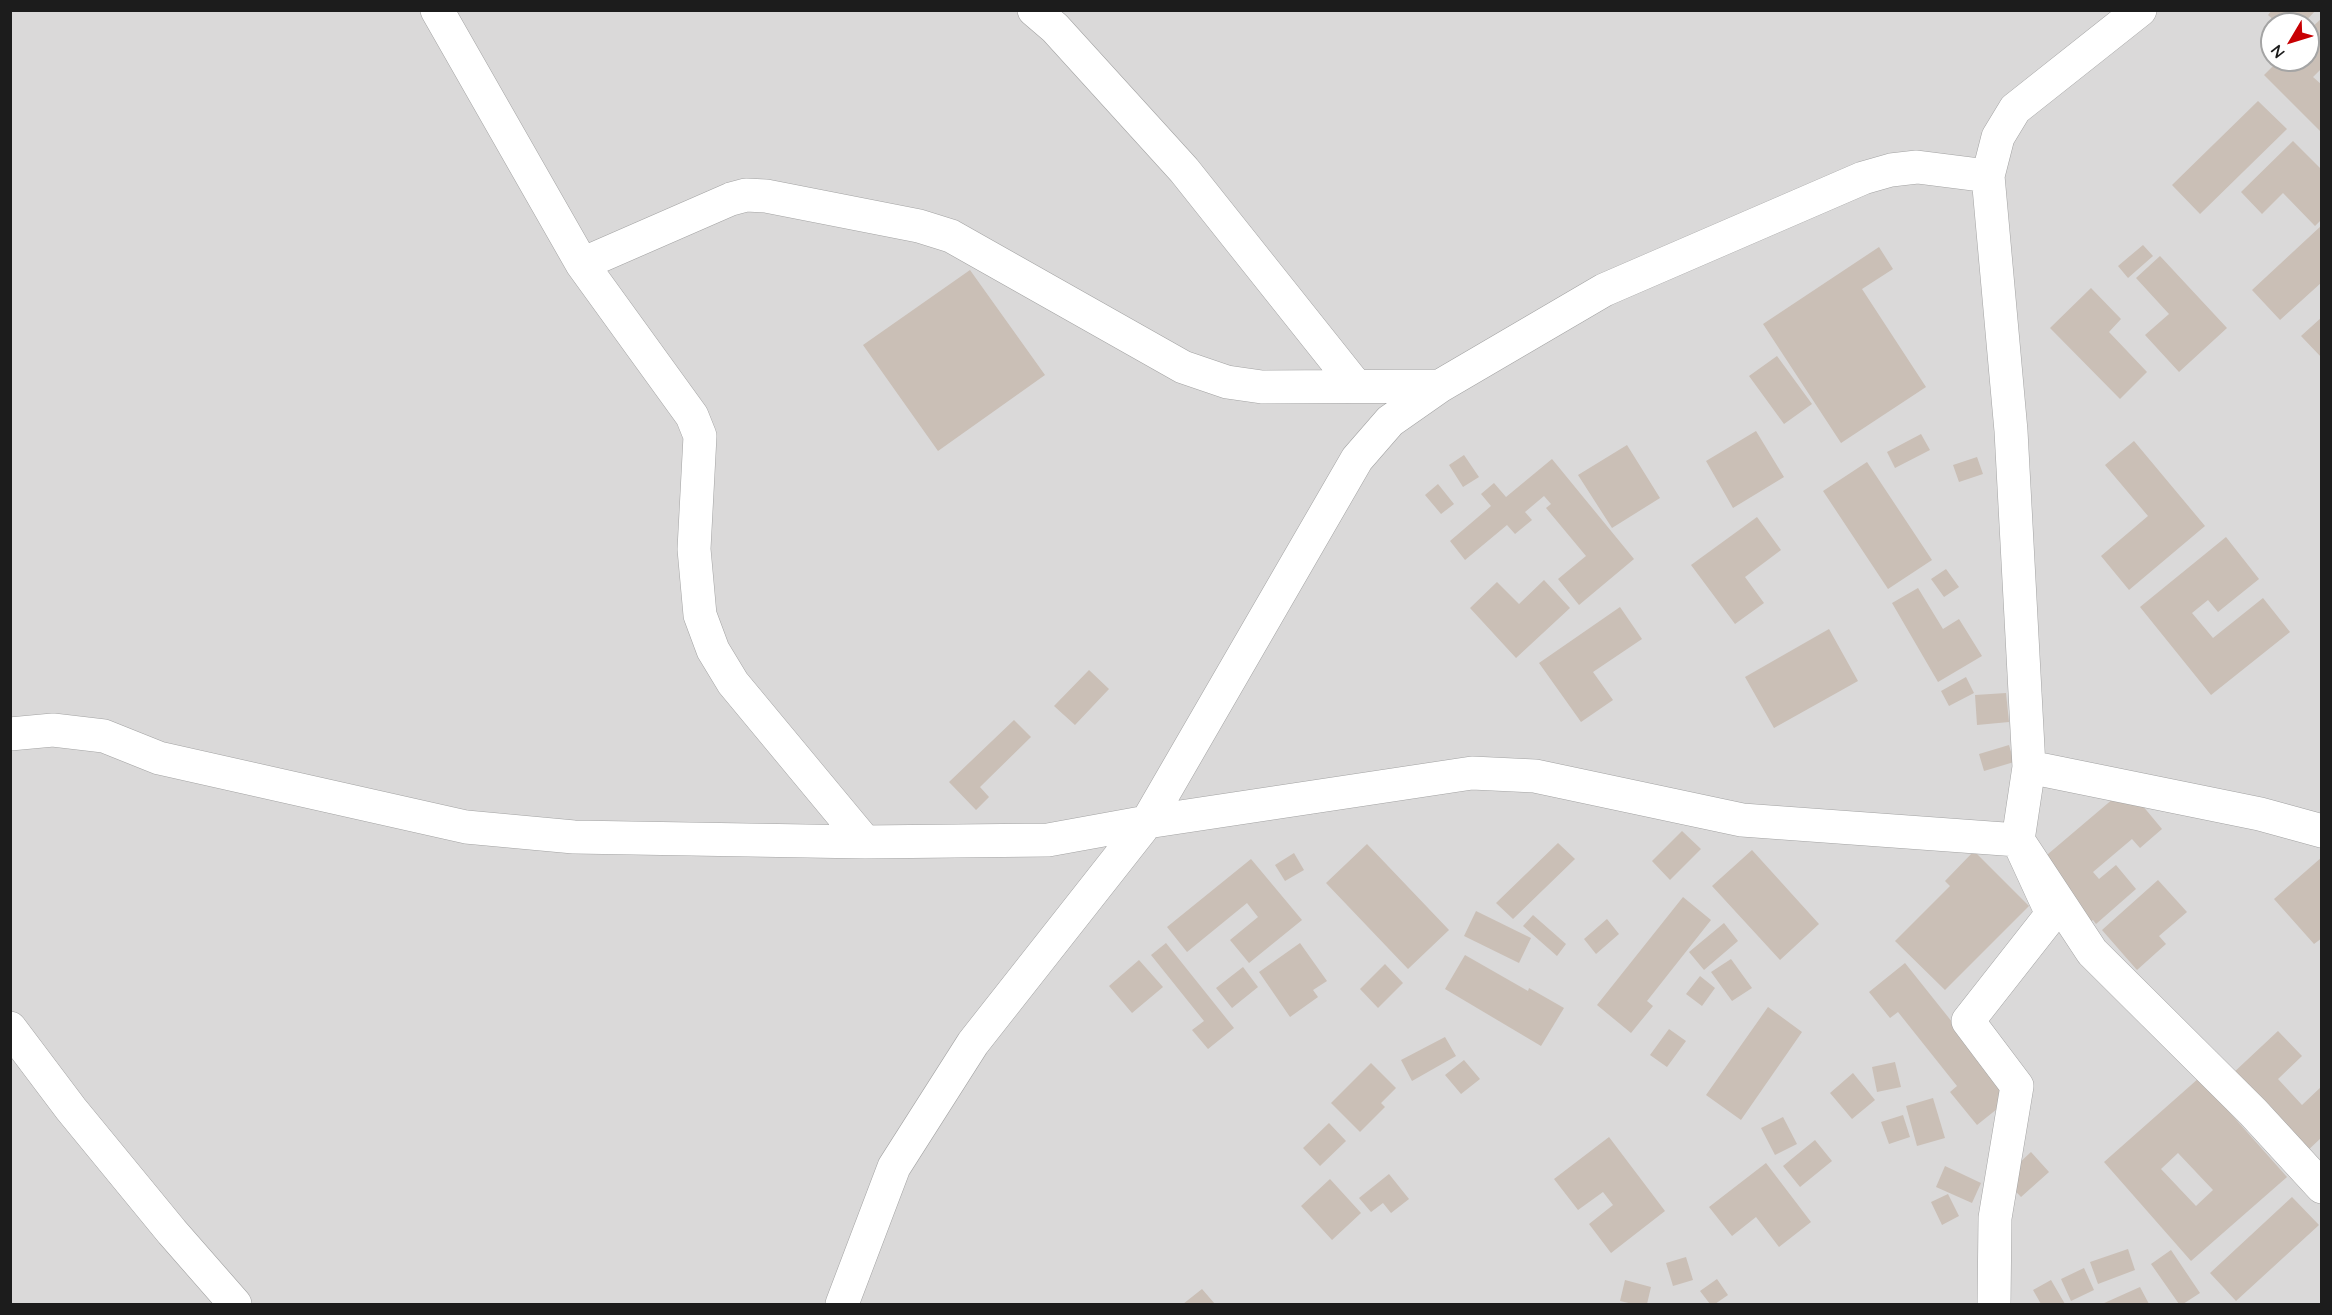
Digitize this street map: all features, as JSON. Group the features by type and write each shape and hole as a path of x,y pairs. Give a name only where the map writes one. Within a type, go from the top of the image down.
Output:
{"street":[{"path":"437,10 582,264 692,416 700,436 694,549 700,615 713,650 733,683 865,842"},
{"path":"1034,10 1055,28 1184,170 1356,386"},
{"path":"1994,1305 1995,1218 2017,1086 1968,1021 2052,914 2018,840 2028,767 2011,431 1988,176 1998,137 2014,109 2140,10"},
{"path":"842,1305 894,1167 973,1043 1147,822 1357,459 1390,421 1440,386 1621,281 1863,178 1891,170 1917,167 1988,176"},
{"path":"582,264 730,199 746,195 766,196 919,226 951,236 1182,367 1227,382 1262,387 1440,386"},
{"path":"10,734 54,730 104,736 159,758 466,827 574,837 865,842 1048,840 1147,822 1472,773 1535,776 1742,820 2018,840"},
{"path":"2028,767 2260,814 2322,831"},
{"path":"2018,840 2092,951 2253,1112 2322,1186"},
{"path":"10,1028 172,1232 235,1305"}],"shaded area":[{"path":"11,11 2321,11 2321,1304 11,1304"}],"building":[{"path":"2272,10 2316,10 2314,12 2270,12"},
{"path":"2322,18 2322,68 2320,70 2320,20"},
{"path":"2267,72 2318,72 2313,77 2322,85 2322,133 2264,75"},
{"path":"2258,101 2287,129 2200,214 2172,185"},
{"path":"2293,141 2322,170 2322,219 2315,226 2283,193 2262,214 2241,192"},
{"path":"2322,225 2322,282 2280,320 2252,290"},
{"path":"2143,245 2153,256 2128,278 2118,266"},
{"path":"1879,247 1893,269 1862,289 1926,387 1841,443 1763,324"},
{"path":"2160,256 2227,328 2179,372 2145,335 2169,314 2136,278"},
{"path":"970,270 1045,375 938,451 863,345"},
{"path":"2091,288 2121,319 2109,332 2147,372 2120,399 2050,328"},
{"path":"2322,317 2322,358 2301,336"},
{"path":"1777,356 1812,404 1784,424 1749,376"},
{"path":"1756,431 1784,477 1733,508 1706,461"},
{"path":"1921,434 1930,450 1895,468 1887,452"},
{"path":"2134,441 2205,526 2129,590 2101,556 2148,516 2105,465"},
{"path":"1627,445 1660,498 1612,528 1578,475"},
{"path":"1464,455 1479,477 1463,487 1449,465"},
{"path":"1977,457 1983,474 1959,482 1953,465"},
{"path":"1552,459 1634,559 1579,605 1558,579 1586,556 1546,508 1551,504 1544,496 1525,512 1532,520 1515,534 1507,525 1465,560 1450,541 1491,506 1481,494 1494,483 1506,497"},
{"path":"1867,462 1932,560 1888,589 1823,491"},
{"path":"1438,484 1454,504 1441,514 1425,495"},
{"path":"1757,517 1781,550 1745,577 1764,603 1735,624 1691,565"},
{"path":"2226,537 2259,579 2218,612 2208,600 2192,613 2213,638 2263,598 2290,632 2211,695 2140,607"},
{"path":"1946,569 1959,587 1944,597 1931,579"},
{"path":"1544,580 1570,608 1516,658 1470,608 1497,582 1519,604"},
{"path":"1918,588 1943,629 1959,619 1982,656 1938,682 1892,603"},
{"path":"1620,607 1642,639 1593,672 1613,700 1581,722 1539,663"},
{"path":"1829,629 1858,681 1774,728 1745,677"},
{"path":"1089,670 1109,689 1075,725 1054,706"},
{"path":"1966,677 1974,693 1949,706 1941,691"},
{"path":"2006,693 2009,722 1977,725 1975,695"},
{"path":"1014,720 1031,737 980,787 989,797 976,810 949,782"},
{"path":"2009,745 2014,762 1984,771 1979,754"},
{"path":"2127,787 2162,829 2140,848 2132,839 2093,872 2099,879 2116,865 2136,889 2096,924 2093,920 2087,924 2041,860"},
{"path":"1682,831 1701,849 1670,880 1652,861"},
{"path":"1558,843 1575,859 1513,919 1496,903"},
{"path":"1367,844 1449,930 1408,969 1326,883"},
{"path":"1752,850 1819,924 1780,960 1712,886"},
{"path":"1974,851 2029,906 1945,990 1895,941 1950,886 1945,881"},
{"path":"1294,853 1304,870 1285,881 1275,865"},
{"path":"2322,857 2322,938 2314,944 2274,899"},
{"path":"1251,859 1302,920 1249,963 1230,940 1258,917 1247,903 1187,952 1167,927"},
{"path":"2158,880 2187,912 2159,936 2166,944 2137,970 2102,930"},
{"path":"1683,897 1711,920 1647,1001 1653,1006 1631,1033 1597,1005"},
{"path":"1476,911 1531,938 1519,963 1464,936"},
{"path":"1533,915 1566,944 1557,956 1523,926"},
{"path":"1607,919 1619,934 1596,954 1584,939"},
{"path":"1724,923 1738,941 1704,970 1689,952"},
{"path":"1166,943 1234,1028 1208,1049 1192,1030 1204,1021 1151,955"},
{"path":"1300,943 1327,981 1313,990 1318,997 1290,1017 1259,972"},
{"path":"1465,955 1528,991 1529,988 1564,1008 1541,1046 1445,989"},
{"path":"1731,959 1752,988 1732,1001 1711,972"},
{"path":"1139,960 1163,987 1132,1013 1109,986"},
{"path":"1905,963 2012,1097 1977,1125 1950,1092 1957,1086 1898,1012 1890,1018 1869,992"},
{"path":"1385,964 1403,983 1378,1008 1360,989"},
{"path":"1243,967 1258,987 1232,1008 1216,988"},
{"path":"1700,976 1715,988 1702,1006 1686,994"},
{"path":"1768,1007 1802,1032 1741,1120 1706,1095"},
{"path":"1669,1029 1686,1041 1667,1067 1650,1055"},
{"path":"2278,1031 2302,1056 2278,1079 2302,1105 2322,1086 2322,1137 2304,1154 2231,1075"},
{"path":"1445,1037 1456,1056 1412,1081 1401,1060"},
{"path":"1464,1060 1480,1079 1461,1094 1445,1075"},
{"path":"1895,1062 1901,1087 1877,1092 1872,1067"},
{"path":"1371,1063 1396,1088 1381,1103 1385,1107 1360,1132 1331,1103"},
{"path":"1853,1073 1875,1100 1852,1119 1830,1093"},
{"path":"2199,1078 2287,1177 2191,1261 2104,1162","holes":["2178,1153 2213,1190 2196,1206 2161,1169"]},
{"path":"1933,1098 1945,1138 1917,1146 1906,1106"},
{"path":"1903,1115 1910,1137 1889,1144 1881,1122"},
{"path":"1783,1117 1797,1144 1775,1155 1761,1128"},
{"path":"1329,1123 1346,1141 1320,1166 1303,1148"},
{"path":"1609,1137 1665,1211 1611,1253 1589,1224 1613,1205 1603,1192 1578,1210 1554,1179"},
{"path":"1815,1140 1832,1161 1800,1187 1783,1166"},
{"path":"2031,1152 2049,1172 2021,1197 2003,1178"},
{"path":"1766,1163 1811,1222 1779,1247 1756,1217 1732,1236 1709,1207"},
{"path":"1945,1166 1981,1183 1972,1203 1936,1187"},
{"path":"1389,1174 1409,1199 1391,1213 1383,1203 1371,1212 1359,1198"},
{"path":"1330,1179 1361,1213 1332,1240 1301,1206"},
{"path":"1948,1194 1959,1216 1942,1225 1931,1202"},
{"path":"2292,1197 2319,1225 2236,1301 2210,1273"},
{"path":"2128,1249 2135,1270 2098,1284 2090,1262"},
{"path":"2171,1250 2200,1293 2183,1304 2179,1304 2151,1264"},
{"path":"1686,1257 1693,1280 1673,1286 1666,1263"},
{"path":"2084,1268 2094,1290 2071,1301 2061,1279"},
{"path":"1717,1279 1728,1295 1715,1304 1710,1304 1700,1291"},
{"path":"1625,1280 1651,1287 1647,1304 1620,1301"},
{"path":"2051,1280 2065,1304 2041,1304 2033,1290"},
{"path":"2140,1287 2149,1304 2102,1304"},
{"path":"1202,1289 1215,1304 1183,1304"}]}
